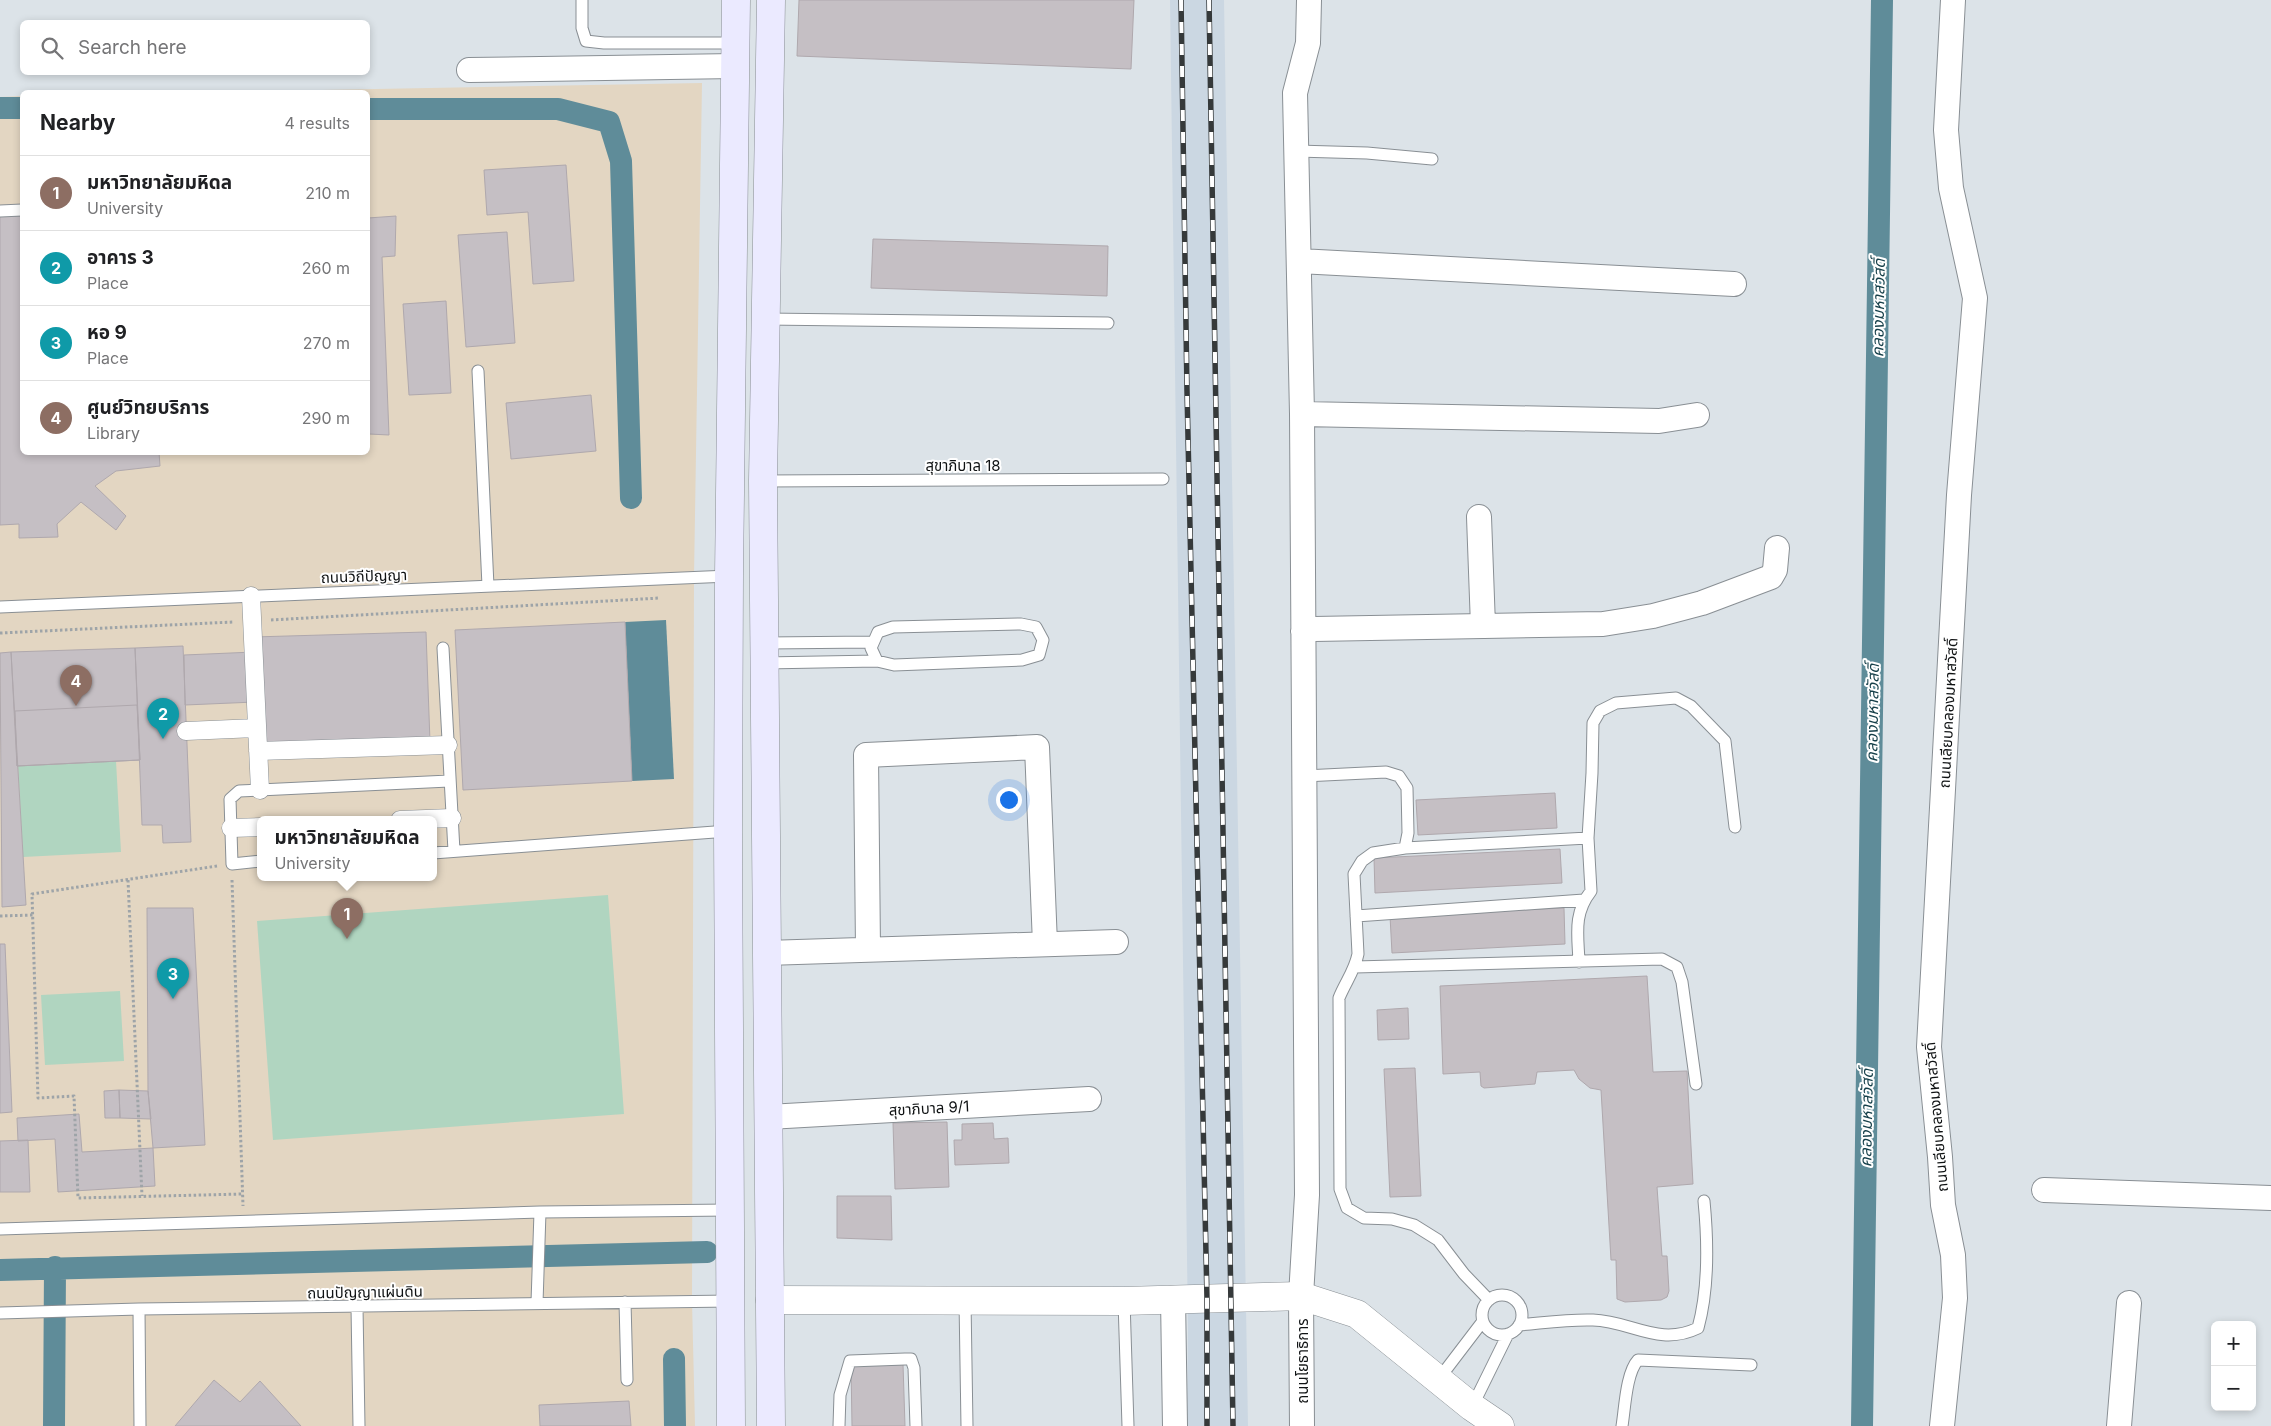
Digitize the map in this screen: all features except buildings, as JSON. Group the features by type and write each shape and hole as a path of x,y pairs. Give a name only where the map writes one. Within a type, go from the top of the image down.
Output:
{"main road":[{"path":"732,1426 728,576 736,0"},
{"path":"771,0 763,481 771,1426"},
{"path":"731,1301 770,1300"}],"street":[{"name":"ถนนโยธาธิการ","path":"1302,1426 1301,1296 1307,1195 1302,414 1296,93 1308,43 1309,0"},
{"name":"ถนนเลียบคลองมหาสวัสดิ์","path":"1942,1426 1955,1298 1953,1255 1943,1205 1929,1038 1959,495 1975,298 1952,188 1946,130 1953,0"},
{"path":"470,70 735,54"},
{"path":"1299,261 1734,284"},
{"path":"1302,414 1659,421 1697,415"},
{"path":"1479,517 1483,626"},
{"path":"1303,631 1314,629 1603,624 1653,616 1694,605 1771,577 1775,570 1777,548"},
{"path":"251,596 260,790"},
{"path":"186,731 257,728"},
{"path":"258,751 448,745"},
{"path":"868,949 866,755 1037,747 1045,944"},
{"path":"437,819 452,818"},
{"path":"231,828 257,827"},
{"path":"766,953 1116,942"},
{"name":"สุขาภิบาล 9/1","path":"768,1117 1089,1099"},
{"path":"2044,1190 2271,1198"},
{"path":"770,1300 1124,1300 1301,1296 1357,1314 1472,1407 1500,1426"},
{"path":"1173,1298 1175,1426"},
{"path":"2119,1426 2129,1303"}],"lane":[{"path":"582,0 582,28 586,41 735,54"},
{"path":"1297,151 1367,153 1432,159"},
{"path":"0,211 20,210"},
{"path":"765,319 1108,323"},
{"path":"478,371 488,586"},
{"name":"สุขาภิบาล 18","path":"763,481 1162,479"},
{"name":"ถนนวิถีปัญญา","path":"0,607 728,576"},
{"path":"765,653 877,660 894,665 1022,660 1039,655 1043,640 1036,627 1021,624 893,627 878,632 873,642 871,648 877,660"},
{"path":"765,653 873,642"},
{"path":"444,648 449,782 454,851"},
{"path":"1579,962 1578,914 1590,892 1588,838 1593,723 1600,711 1616,703 1676,698 1691,706 1725,741 1735,827"},
{"path":"1304,776 1386,772 1399,776 1407,788 1408,833 1405,848"},
{"path":"257,861 232,864 230,799 232,795 239,791 449,782"},
{"path":"437,853 728,831"},
{"path":"1489,1300 1464,1274 1438,1240 1414,1225 1392,1219 1364,1218 1347,1208 1340,1189 1339,998 1355,967 1358,954 1354,874 1362,861 1373,854 1405,848 1588,838"},
{"path":"1356,916 1584,900"},
{"path":"1355,967 1662,959 1677,967 1682,982 1696,1084"},
{"path":"1519,1325 1594,1320 1661,1335 1686,1334 1698,1328 1703,1310 1704,1290 1706,1230 1704,1201"},
{"path":"0,1229 540,1212 730,1210"},
{"path":"537,1303 540,1212"},
{"path":"1503,1295 1517,1302 1521,1309 1519,1325 1508,1334 1500,1336 1493,1333 1486,1328 1483,1321 1484,1306 1496,1296 1503,1295"},
{"path":"964,1300 967,1426"},
{"path":"1124,1300 1128,1426"},
{"name":"ถนนปัญญาแผ่นดิน","path":"0,1313 140,1309 731,1301"},
{"path":"625,1302 628,1380"},
{"path":"357,1307 360,1426"},
{"path":"140,1309 140,1426"},
{"path":"1438,1380 1483,1321"},
{"path":"1472,1407 1508,1334"},
{"path":"839,1426 840,1395 850,1361 905,1359 911,1359 914,1368 916,1426"},
{"path":"1622,1426 1630,1374 1633,1365 1638,1360 1751,1365"}],"path":[{"path":"514,607 660,598"},
{"path":"243,1194 78,1198 74,1096 38,1098 32,894 232,864 244,1222"},
{"path":"128,880 142,1196"},
{"path":"0,916 33,915"}],"shaded area":[{"path":"1170,0 1224,0 1248,1426 1187,1426 1188,1330"},
{"path":"702,83 694,577 692,1301 695,1426 0,1426 0,97 20,96 20,455 370,455 370,90 319,90"}],"green space":[{"path":"116,761 121,852 23,857 18,766"},
{"path":"608,895 624,1114 273,1140 257,921"},
{"path":"120,991 124,1061 45,1065 41,995"}],"water":[{"path":"666,620 674,779 632,781 625,622"}],"waterway":[{"name":"คลองมหาสวัสดิ์","path":"1862,1426 1882,0"},
{"path":"0,108 20,108"},
{"path":"370,109 558,109 609,122 621,161 631,498"},
{"path":"0,1270 707,1252"},
{"path":"54,1426 55,1267"},
{"path":"674,1359 675,1426"}],"railway":[{"path":"1181,0 1187,391 1207,1299 1207,1426"},
{"path":"1209,0 1233,1426"}],"place":[{"name":"ศูนย์วิทยบริการ","path":"76,706"},
{"name":"อาคาร 3","path":"163,739"},
{"name":"มหาวิทยาลัยมหิดล","path":"347,939"},
{"name":"หอ 9","path":"173,999"}]}
